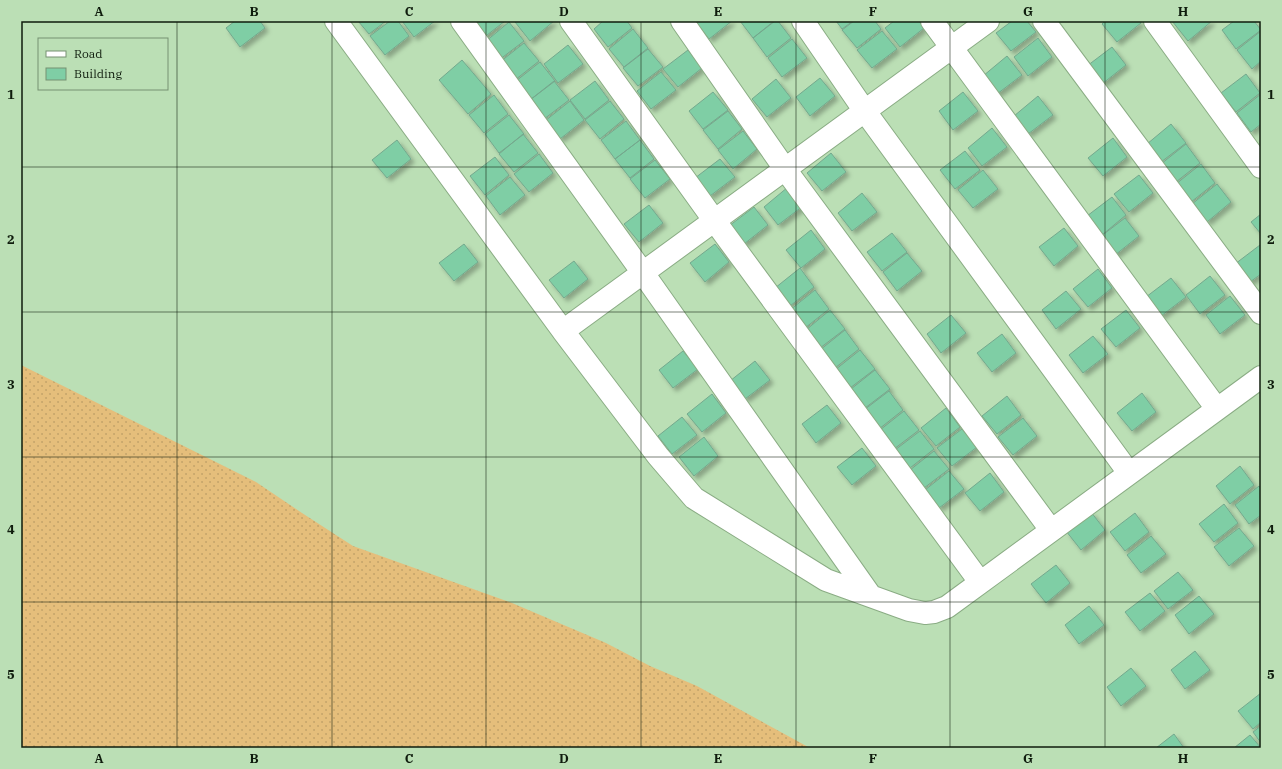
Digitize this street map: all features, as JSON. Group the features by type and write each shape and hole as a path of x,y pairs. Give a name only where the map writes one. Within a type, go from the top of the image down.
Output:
{"street":[{"path":"336,21 563,331 658,456 694,498 826,580 909,610 925,613 934,612 947,607 1261,377"},
{"path":"462,21 870,595"},
{"path":"571,21 714,220 980,582"},
{"path":"682,21 785,169 1051,530"},
{"path":"803,21 864,110 1129,473"},
{"path":"932,21 1217,409"},
{"path":"563,331 988,21"},
{"path":"1044,21 1261,314"},
{"path":"1155,21 1261,167"}],"shaded area":[{"path":"21,365 256,482 353,546 512,603 606,643 650,666 697,686 810,748 21,748"}],"building":[{"path":"235,21 260,21 265,28 240,47 226,28"},
{"path":"358,21 386,21 369,34"},
{"path":"390,21 398,21 409,36 385,55 370,36"},
{"path":"402,21 435,21 414,37"},
{"path":"468,21 505,21 482,39"},
{"path":"554,21 530,41 515,22"},
{"path":"603,21 627,21 632,28 608,47 594,29"},
{"path":"695,21 732,21 709,39"},
{"path":"740,21 774,21 753,38"},
{"path":"775,21 778,21 791,38 767,57 753,38"},
{"path":"836,21 853,21 842,29"},
{"path":"854,21 875,21 881,29 857,48 842,30"},
{"path":"894,21 919,21 924,28 900,47 885,28"},
{"path":"1012,21 1027,21 1036,32 1011,51 996,33"},
{"path":"1105,21 1140,21 1141,23 1117,42 1102,24"},
{"path":"1172,21 1212,21 1188,41"},
{"path":"1234,21 1254,21 1261,30 1236,49 1222,30"},
{"path":"509,22 524,41 499,60 485,42"},
{"path":"633,29 648,48 624,67 609,49"},
{"path":"882,31 897,49 872,68 857,50"},
{"path":"1261,31 1261,61 1252,69 1237,50"},
{"path":"1038,38 1052,57 1028,76 1014,57"},
{"path":"792,39 807,58 782,77 768,58"},
{"path":"524,43 539,61 515,80 500,62"},
{"path":"568,45 583,64 558,83 544,64"},
{"path":"1112,47 1126,65 1102,84 1087,66"},
{"path":"648,49 663,67 638,86 623,68"},
{"path":"688,50 702,68 678,87 663,69"},
{"path":"1007,56 1022,75 997,94 983,76"},
{"path":"462,60 491,94 468,114 439,80"},
{"path":"540,62 555,81 530,100 516,81"},
{"path":"661,72 676,90 651,109 637,91"},
{"path":"1246,74 1260,93 1236,112 1221,93"},
{"path":"820,78 835,96 810,116 796,97"},
{"path":"776,79 791,98 767,117 752,99"},
{"path":"554,81 569,100 544,119 530,100"},
{"path":"595,81 609,100 585,119 570,100"},
{"path":"713,92 728,110 703,129 689,111"},
{"path":"963,92 978,111 953,130 939,111"},
{"path":"1261,94 1261,124 1251,132 1237,113"},
{"path":"494,95 508,114 484,133 469,115"},
{"path":"1038,96 1053,115 1028,134 1014,116"},
{"path":"570,101 584,120 560,139 545,121"},
{"path":"610,101 624,119 600,139 585,120"},
{"path":"728,111 742,129 718,149 703,130"},
{"path":"509,115 524,134 499,153 485,134"},
{"path":"626,121 640,140 615,159 601,140"},
{"path":"1171,124 1186,143 1161,162 1147,144"},
{"path":"992,128 1007,147 982,166 968,148"},
{"path":"743,131 757,149 733,169 718,150"},
{"path":"523,134 538,153 514,172 499,154"},
{"path":"1113,138 1127,157 1103,176 1088,158"},
{"path":"397,140 411,159 387,178 372,160"},
{"path":"640,140 654,159 630,178 615,159"},
{"path":"1186,144 1200,163 1176,182 1161,164"},
{"path":"965,151 980,170 955,189 940,170"},
{"path":"831,153 846,172 822,191 807,173"},
{"path":"539,154 553,173 529,192 514,174"},
{"path":"495,157 509,175 485,195 470,176"},
{"path":"720,159 735,177 710,196 695,178"},
{"path":"655,160 670,179 645,198 630,179"},
{"path":"1201,164 1215,183 1191,202 1176,184"},
{"path":"983,170 998,189 973,208 958,190"},
{"path":"1139,175 1153,193 1129,212 1114,194"},
{"path":"510,177 525,195 500,215 486,196"},
{"path":"1217,184 1231,202 1207,222 1192,204"},
{"path":"788,187 803,206 778,225 764,207"},
{"path":"862,193 877,212 852,231 838,213"},
{"path":"1112,197 1126,215 1102,235 1087,216"},
{"path":"649,205 663,223 639,242 624,224"},
{"path":"754,207 768,225 744,244 729,226"},
{"path":"1261,214 1261,234 1251,222"},
{"path":"1125,218 1139,236 1115,255 1100,237"},
{"path":"1064,228 1078,246 1054,266 1039,247"},
{"path":"811,230 825,249 801,268 786,250"},
{"path":"892,233 907,252 882,271 867,252"},
{"path":"464,244 478,262 454,281 439,263"},
{"path":"715,244 729,262 705,282 690,263"},
{"path":"1260,245 1261,274 1250,282 1235,264"},
{"path":"907,253 922,271 897,291 883,272"},
{"path":"574,261 588,279 564,298 549,280"},
{"path":"800,268 814,287 790,306 775,288"},
{"path":"1098,269 1112,288 1088,307 1073,289"},
{"path":"1210,276 1225,295 1200,314 1186,295"},
{"path":"1171,278 1186,297 1161,316 1146,297"},
{"path":"815,290 829,309 805,328 790,310"},
{"path":"1066,291 1081,309 1056,329 1042,310"},
{"path":"1230,296 1245,315 1220,334 1206,315"},
{"path":"830,310 845,329 820,348 806,330"},
{"path":"1126,310 1140,328 1116,347 1101,329"},
{"path":"951,315 966,333 941,353 927,334"},
{"path":"845,330 859,349 835,368 820,350"},
{"path":"1002,334 1016,353 992,372 977,353"},
{"path":"1093,336 1108,354 1083,373 1069,355"},
{"path":"860,350 875,369 850,388 835,370"},
{"path":"683,351 698,369 673,388 659,370"},
{"path":"755,361 770,380 745,399 730,381"},
{"path":"875,370 890,389 865,408 851,389"},
{"path":"889,391 903,410 879,429 864,410"},
{"path":"1142,393 1156,412 1132,431 1117,413"},
{"path":"712,394 726,413 702,432 687,414"},
{"path":"1007,396 1021,415 997,434 982,416"},
{"path":"827,405 841,423 816,443 802,424"},
{"path":"946,408 960,427 936,446 921,428"},
{"path":"904,411 919,430 894,449 880,430"},
{"path":"682,417 697,435 672,454 658,436"},
{"path":"1023,418 1037,436 1013,455 998,437"},
{"path":"962,429 977,447 952,466 937,448"},
{"path":"920,431 934,449 910,468 895,450"},
{"path":"704,437 718,456 694,476 679,457"},
{"path":"862,448 876,466 852,485 837,467"},
{"path":"934,451 949,469 924,488 910,470"},
{"path":"1240,466 1254,485 1230,504 1216,486"},
{"path":"949,471 964,489 939,508 925,490"},
{"path":"990,473 1004,492 980,511 965,493"},
{"path":"1259,486 1261,489 1261,515 1249,524 1235,505"},
{"path":"1224,504 1238,523 1214,542 1199,524"},
{"path":"1091,512 1105,530 1081,550 1066,531"},
{"path":"1135,513 1149,532 1125,551 1110,532"},
{"path":"1239,528 1254,546 1229,566 1214,547"},
{"path":"1151,536 1166,554 1141,573 1127,555"},
{"path":"1056,565 1070,583 1046,603 1031,584"},
{"path":"1178,572 1193,590 1168,609 1154,591"},
{"path":"1150,593 1165,611 1140,631 1125,612"},
{"path":"1199,596 1214,614 1189,634 1175,615"},
{"path":"1089,606 1104,625 1079,644 1065,625"},
{"path":"1195,651 1210,670 1185,689 1171,670"},
{"path":"1131,668 1146,686 1121,706 1107,687"},
{"path":"1261,693 1261,722 1253,729 1238,711"},
{"path":"1261,726 1261,743 1253,732"},
{"path":"1174,734 1184,748 1156,748"},
{"path":"1250,735 1261,748 1234,748"}]}
